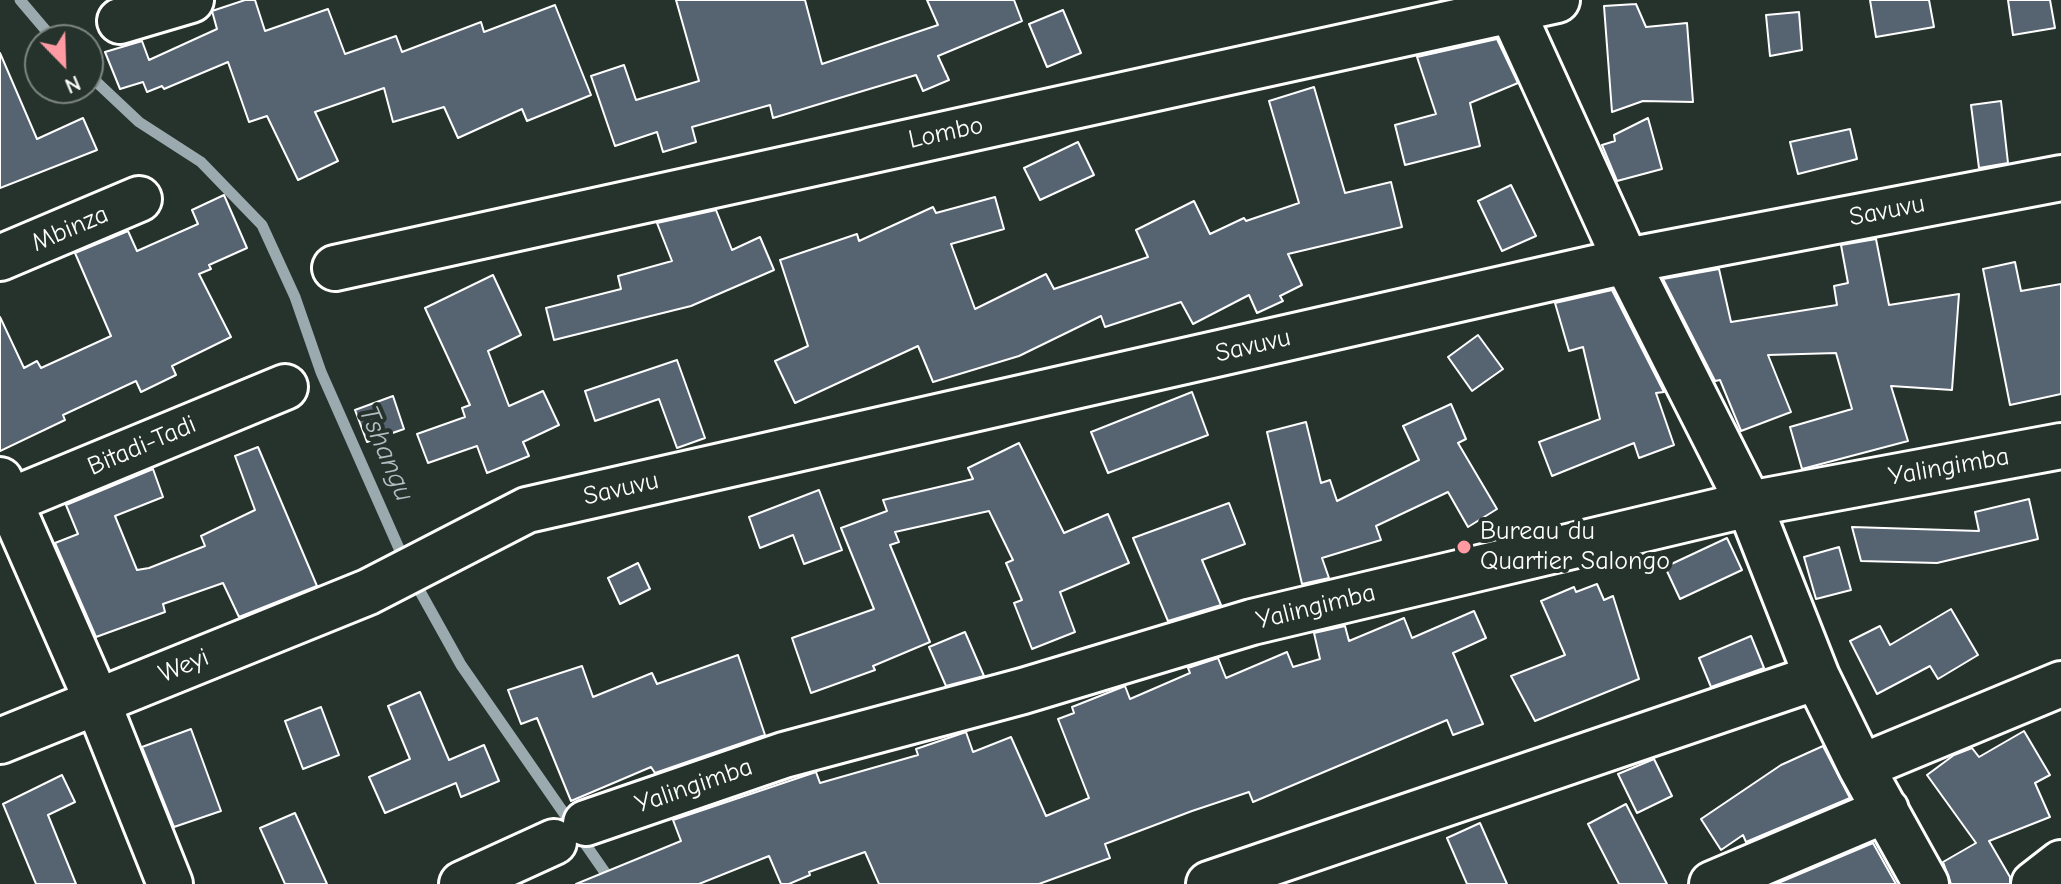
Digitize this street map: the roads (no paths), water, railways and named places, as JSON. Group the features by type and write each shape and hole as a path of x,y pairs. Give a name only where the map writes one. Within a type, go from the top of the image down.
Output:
{"street":[{"path":"120,21 191,0"},
{"name":"Lombo","path":"335,268 1509,4 1557,0"},
{"path":"1509,4 1626,261 1749,504 1817,677 1861,767 1926,884"},
{"name":"Savuvu","path":"368,592 527,510 1626,261 2061,178"},
{"name":"Mbinza","path":"0,258 139,199"},
{"name":"Bitadi-Tadi","path":"3,495 285,387"},
{"name":"Yalingimba","path":"462,884 570,833 784,755 1023,691 1252,622 1749,504 2061,446"},
{"path":"3,495 97,701 170,884"},
{"name":"Weyi","path":"0,741 368,592"},
{"path":"1209,884 1817,677"},
{"path":"1861,767 2061,684"},
{"path":"1712,884 1886,810"},
{"path":"2034,884 2061,863"}],"waterway":[{"name":"Tshangu","path":"20,0 40,24"},
{"name":"Tshangu","path":"104,89 139,122 201,162 262,225 295,297 321,372 405,562"},
{"name":"Tshangu","path":"412,577 461,665 613,884"}],"place":[{"name":"Bureau du Quartier Salongo","path":"1464,547"}]}
